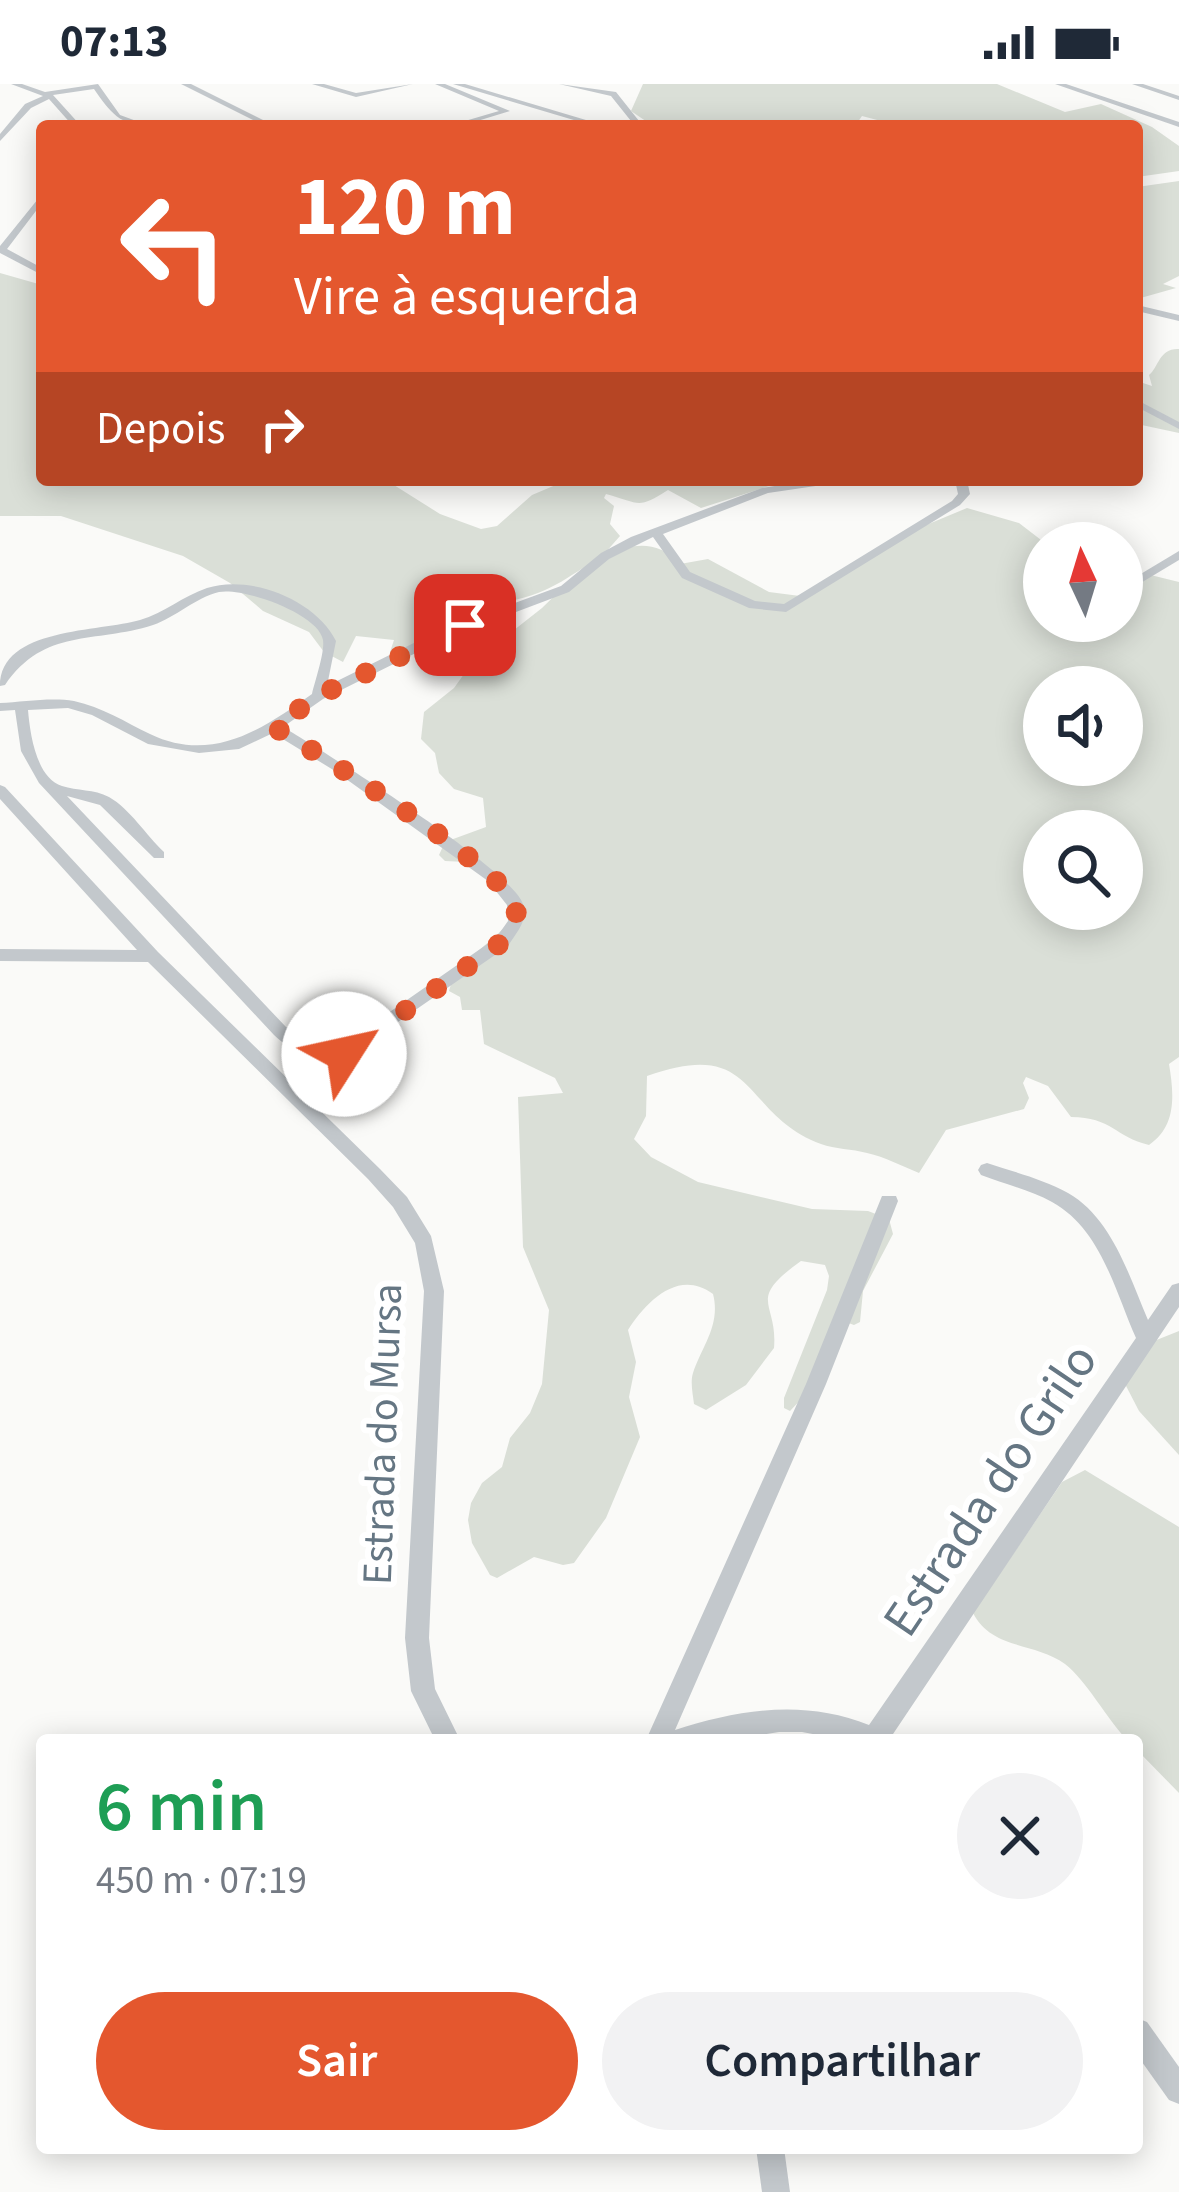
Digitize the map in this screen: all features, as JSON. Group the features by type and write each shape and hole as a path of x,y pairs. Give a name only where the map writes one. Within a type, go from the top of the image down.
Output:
{"street":[{"path":"15,84 48,95 71,120"},
{"path":"185,84 259,120"},
{"path":"316,84 364,95 409,84"},
{"path":"439,84 506,111 512,120"},
{"path":"457,84 581,120"},
{"path":"562,84 613,94 634,120"},
{"path":"1059,84 1179,125"},
{"path":"1097,84 1126,107"},
{"path":"1136,84 1179,98"},
{"path":"0,139 24,111 48,95 95,86 117,117 127,120"},
{"path":"13,110 24,111"},
{"path":"474,120 506,111"},
{"path":"36,204 1,249 36,269"},
{"path":"1143,309 1179,318"},
{"path":"1143,406 1179,426"},
{"path":"0,707 69,704 97,712 153,741 199,749 234,746 274,727 318,696 476,620 565,589 605,556 766,490 794,486"},
{"path":"657,534 686,575 753,605 786,608 956,503 964,494 962,486"},
{"path":"1143,575 1179,555"},
{"path":"0,682 14,661 42,641 148,622 203,594 236,586 324,629 330,641 318,696"},
{"path":"21,705 25,748 35,770 280,1031 307,1054 325,1058 344,1054 502,942 516,921 515,904 493,878 340,768 274,727"},
{"name":"Estrada do Mursa","path":"0,790 152,956 374,1174 400,1202 424,1242 434,1291 434,1357 422,1484 417,1638 423,1690 445,1734"},
{"path":"53,790 99,795 115,804 136,836 159,855"},
{"path":"0,955 152,956"},
{"path":"987,1170 1051,1193 1078,1210 1101,1240 1144,1336"},
{"path":"661,1734 826,1363 889,1201"},
{"name":"Estrada do Grilo","path":"879,1734 1043,1496 1144,1336 1179,1291"},
{"path":"704,1734 801,1717 859,1734"},
{"path":"1143,2039 1174,2074"},
{"path":"771,2154 776,2192"}],"shaded area":[{"path":"643,84 997,84 1065,112 1101,104 1136,120 877,120 862,116 859,120 644,120 631,111"},
{"path":"1143,123 1179,146 1179,171 1143,176"},
{"path":"1179,181 1179,276 1163,284 1176,288 1143,297 1143,186"},
{"path":"0,273 36,283 36,486 396,486 440,514 481,529 497,526 532,495 553,486 769,486 701,508 668,490 638,503 606,494 604,498 614,506 610,524 620,536 605,553 654,547 680,564 708,559 769,592 800,596 919,528 967,508 1023,526 1023,642 1143,642 1143,573 1179,582 1179,1057 1169,1064 1172,1098 1165,1129 1149,1145 1096,1120 1071,1117 1048,1086 1026,1077 1023,1083 1029,1098 1024,1109 946,1130 919,1173 874,1155 821,1144 795,1131 730,1072 710,1065 683,1066 647,1076 646,1116 634,1139 651,1157 698,1182 812,1209 868,1211 889,1219 893,1234 863,1291 860,1322 840,1320 807,1393 790,1411 784,1408 784,1398 827,1290 825,1265 801,1261 774,1285 768,1302 774,1348 746,1385 706,1410 694,1404 692,1380 713,1326 713,1294 687,1285 654,1299 628,1330 636,1362 629,1397 640,1437 606,1518 574,1563 563,1565 534,1557 497,1578 490,1575 472,1543 471,1503 482,1483 502,1467 510,1438 530,1413 542,1384 549,1310 523,1247 518,1097 563,1093 555,1078 484,1044 480,1010 462,1010 460,997 449,991 462,966 504,928 518,904 465,862 445,861 439,855 445,842 486,827 483,798 454,789 439,773 435,753 421,739 424,712 454,688 472,663 542,608 583,568 544,591 484,611 462,635 390,652 394,640 356,636 343,662 324,652 309,632 263,611 230,583 183,556 61,516 0,516"},
{"path":"1179,349 1179,433 1143,425 1143,383 1152,386 1149,375 1167,352"},
{"path":"1179,1331 1179,1455 1139,1411 1124,1382 1154,1341"},
{"path":"1085,1470 1179,1527 1179,1793 1143,1756 1143,1734 1122,1734 1065,1664 1003,1640 973,1613 1062,1482"}],"route":[{"path":"344,1054 502,942 516,921 515,904 493,878 340,768 274,727 318,696 465,625"}]}
